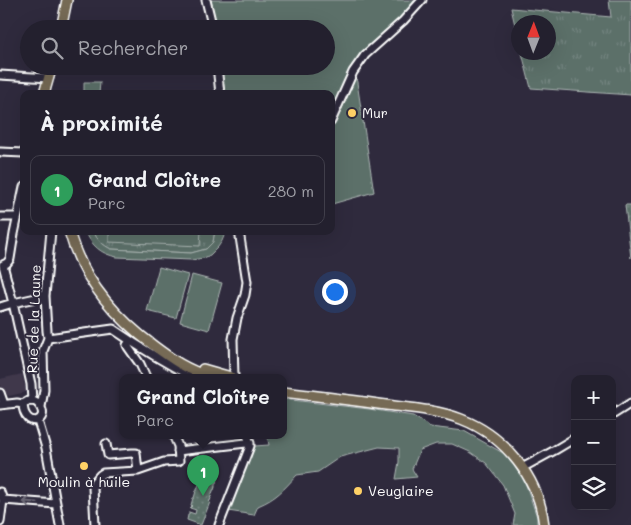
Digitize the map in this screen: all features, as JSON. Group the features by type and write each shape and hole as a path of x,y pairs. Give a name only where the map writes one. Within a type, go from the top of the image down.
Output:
{"main road":[{"path":"63,20 67,0"},
{"path":"45,90 50,75"},
{"path":"49,78 50,90"},
{"path":"70,235 87,274 107,303 120,317 141,337 168,358 181,366 202,374"},
{"path":"76,235 84,260 96,286"},
{"path":"155,347 198,367 222,374"},
{"path":"287,388 337,398"},
{"path":"287,392 432,412 461,419 494,438 514,457 526,474 535,493 542,512 544,525"}],"street":[{"path":"206,0 211,20"},
{"path":"335,112 353,72 365,55 422,0"},
{"path":"0,75 49,78"},
{"path":"218,75 220,90"},
{"path":"0,152 20,153"},
{"path":"20,205 10,259 2,265 13,302 31,384 32,400"},
{"path":"0,217 17,217"},
{"name":"Rue de la Laune","path":"41,407 44,390 43,351 48,338 46,296 51,235"},
{"path":"233,374 233,339 247,282 240,235"},
{"path":"0,307 13,302 46,296"},
{"path":"48,338 113,329 168,365 187,374"},
{"path":"130,341 127,345 145,374"},
{"path":"0,393 2,404 23,404 32,400"},
{"path":"32,400 42,410 42,415 38,421"},
{"path":"616,412 631,403"},
{"path":"23,404 26,417 33,421 38,421"},
{"path":"38,421 46,448 60,525"},
{"path":"95,525 93,488 97,478 104,473 138,470 164,462 179,460 174,439"},
{"path":"219,525 250,446 248,439"},
{"path":"522,468 571,440"},
{"path":"178,451 246,443"},
{"path":"106,444 108,455 136,453 138,470"},
{"path":"0,492 3,500 0,522"},
{"path":"3,500 56,504"}],"shaded area":[{"path":"22,374 26,392 9,396 0,386 0,379"}],"green space":[{"path":"211,0 418,0 355,63 335,109 335,90 224,90 222,75 335,75 335,20 214,20"},
{"path":"609,0 631,0 631,95 531,88 524,60 556,60 556,15 513,15 511,8 611,17"},
{"path":"356,76 374,192 335,203 335,125"},
{"path":"84,82 100,82 99,90 84,90"},
{"path":"625,205 631,205 631,258"},
{"path":"87,235 95,235 100,242 111,249 191,253 206,249 213,242 214,235 224,235 218,247 210,255 191,260 111,256 91,241"},
{"path":"95,235 214,235 213,242 206,249 191,253 111,249"},
{"path":"109,235 201,235 200,246 109,242"},
{"path":"159,267 188,275 176,318 147,311"},
{"path":"192,275 222,283 209,330 180,322"},
{"path":"287,399 413,416 430,427 464,431 503,453 523,476 537,517 537,525 513,525 515,514 503,485 486,463 470,452 452,444 436,444 420,450 412,469 417,477 396,479 399,448 379,447 340,457 318,472 297,475 275,497 258,506 254,515 228,511 247,452 255,446 269,445 268,439 287,439"},
{"path":"205,466 221,470 218,479 216,479 215,487 201,525 187,520 189,512 195,514 196,510 190,508"}],"place":[{"name":"Mur","path":"352,113"},
{"name":"Moulin à huile","path":"84,466"},
{"name":"Veuglaire","path":"358,491"},
{"name":"Grand Cloître","path":"203,496"}]}
